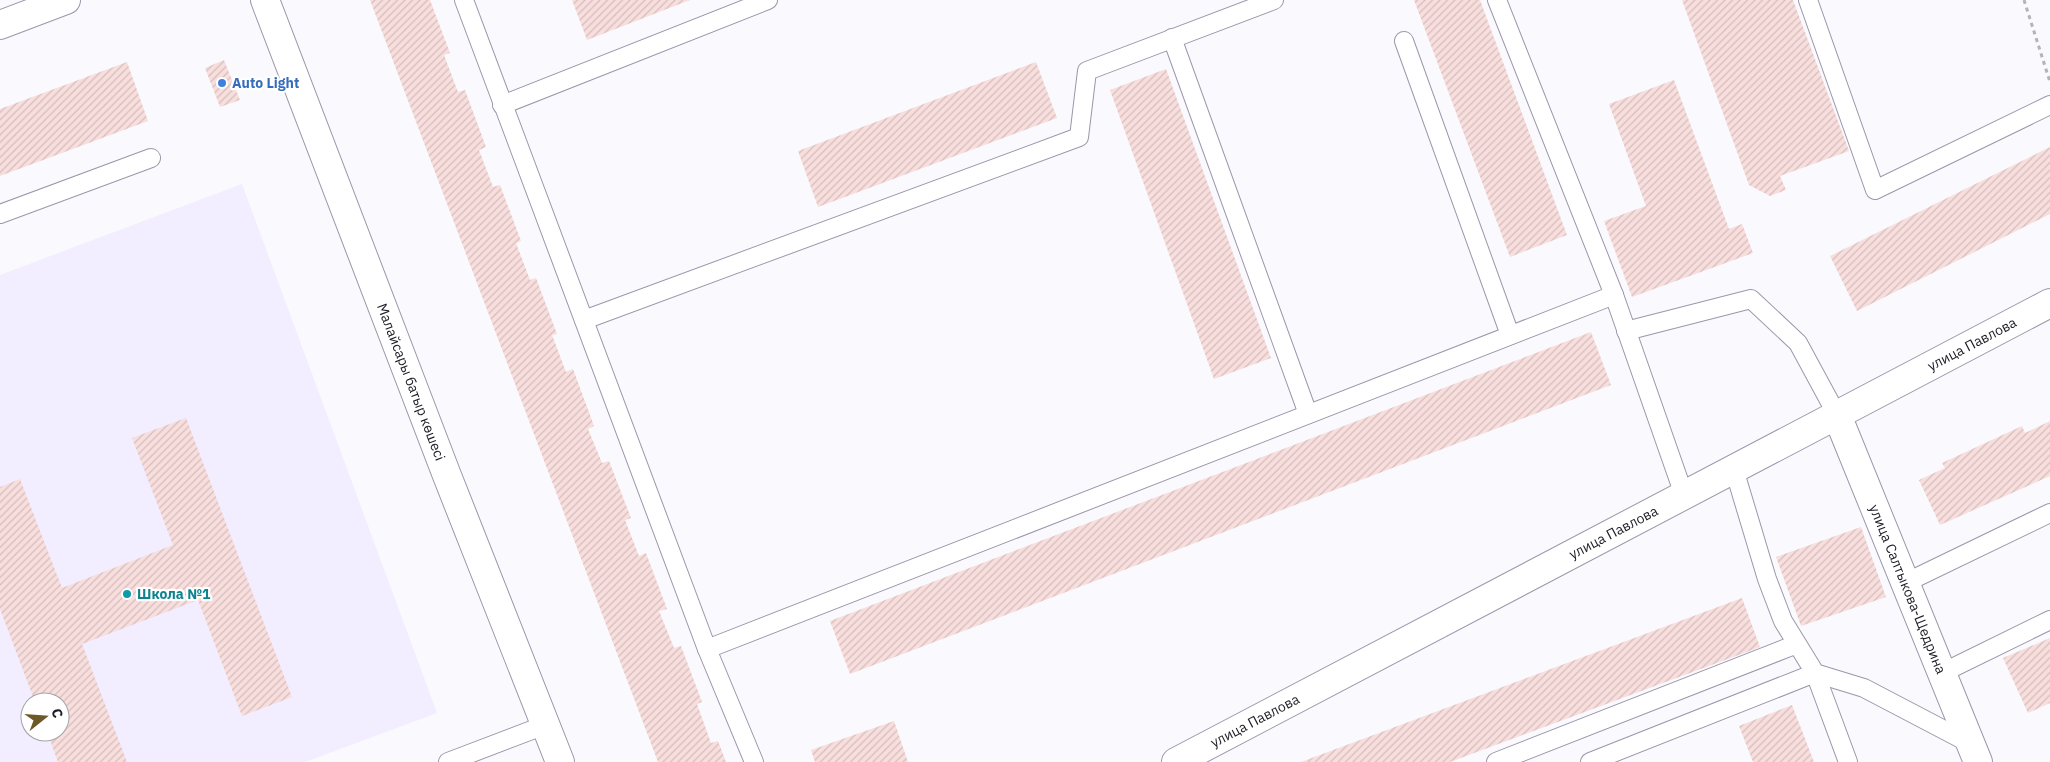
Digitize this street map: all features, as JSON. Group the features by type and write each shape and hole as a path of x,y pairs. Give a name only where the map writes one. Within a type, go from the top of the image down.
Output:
{"street":[{"path":"0,24 66,0"},
{"name":"Малайсары батыр көшесі","path":"265,0 446,473 560,762"},
{"name":"улица Павлова","path":"1184,760 2050,303"},
{"name":"улица Салтыкова-Щедрина","path":"1837,415 1974,753"}],"lane":[{"path":"464,0 707,649 754,762"},
{"path":"502,105 768,0"},
{"path":"584,320 1080,137 1087,71 1274,0"},
{"path":"1497,0 1614,295 1684,495"},
{"path":"1808,0 1876,190 2050,104"},
{"path":"1172,38 1308,414"},
{"path":"1404,41 1510,336"},
{"path":"0,214 151,158"},
{"path":"707,649 1614,295"},
{"path":"1626,331 1751,299 1798,343 1837,415"},
{"path":"1734,469 1767,579 1784,621 1815,674 1848,762"},
{"path":"1905,583 2050,513"},
{"path":"1942,673 2050,620"},
{"path":"1496,762 1797,644"},
{"path":"1590,762 1815,674 1864,688 1974,753"},
{"path":"448,762 545,725"}],"path":[{"path":"2024,0 2050,82"}],"shaded area":[{"path":"242,184 437,713 305,762 0,762 0,275"}],"building":[{"path":"370,0 430,0 450,53 444,55 458,92 465,90 486,147 479,150 493,187 500,185 521,241 516,243 530,280 536,278 557,334 552,335 566,372 573,369 594,426 588,429 602,463 609,461 631,518 625,520 639,556 646,553 667,609 659,611 674,648 681,646 702,702 697,704 711,743 718,741 726,762 658,762"},
{"path":"572,0 690,0 587,40"},
{"path":"1414,0 1480,0 1567,235 1510,257"},
{"path":"1682,0 1793,0 1849,151 1780,176 1786,190 1770,196 1749,185"},
{"path":"224,60 240,100 220,107 205,68"},
{"path":"127,62 148,121 0,176 0,109"},
{"path":"1036,62 1057,118 818,207 798,151"},
{"path":"1166,69 1271,358 1214,379 1110,90"},
{"path":"1674,80 1729,229 1742,224 1753,253 1632,297 1604,221 1646,206 1609,104"},
{"path":"2050,147 2050,214 1857,311 1830,256"},
{"path":"1591,332 1611,385 850,674 830,621"},
{"name":"Школа №1","path":"186,418 292,697 242,716 198,600 82,644 127,762 58,762 51,742 70,742 70,692 31,692 0,609 0,487 20,479 62,588 173,545 132,438"},
{"path":"2050,421 2050,476 1940,525 1919,480 1945,468 1942,463 2022,426 2025,433"},
{"path":"1861,527 1886,597 1801,626 1776,557"},
{"path":"1742,598 1760,647 1450,762 1301,762"},
{"path":"2050,638 2050,703 2028,713 2003,658"},
{"path":"1792,705 1814,762 1753,762 1739,726"},
{"path":"894,721 908,762 815,762 811,750"}],"place":[{"name":"Auto Light","path":"222,83"},
{"name":"Школа №1","path":"127,594"}]}
